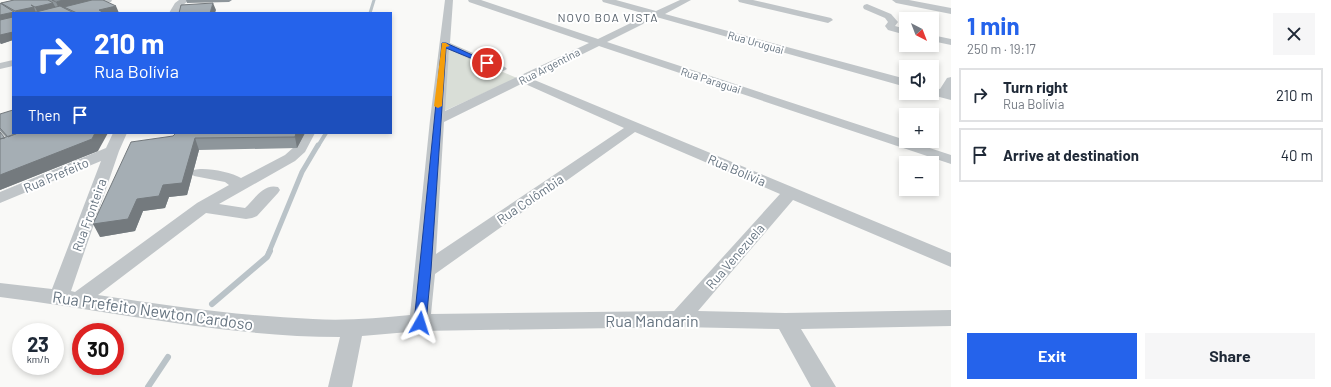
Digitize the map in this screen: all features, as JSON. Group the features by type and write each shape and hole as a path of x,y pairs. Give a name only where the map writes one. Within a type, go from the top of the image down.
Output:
{"street":[{"path":"59,12 108,0"},
{"path":"420,323 426,270 437,120 449,0"},
{"name":"Rua Paraguai","path":"472,0 951,160"},
{"name":"Rua Uruguai","path":"606,0 899,81"},
{"path":"657,14 687,0"},
{"path":"742,0 828,20"},
{"path":"896,0 951,11"},
{"path":"942,0 951,6"},
{"path":"867,7 888,16 893,22 890,26 891,28 899,30"},
{"name":"Rua Argentina","path":"437,120 640,22"},
{"path":"939,39 951,42"},
{"path":"444,44 501,69"},
{"path":"0,66 12,62"},
{"name":"Rua Bolívia","path":"523,79 951,260"},
{"path":"942,93 951,80"},
{"name":"Rua Colômbia","path":"426,270 634,127"},
{"name":"Rua Fronteira","path":"68,298 112,151 120,134"},
{"path":"68,298 203,207 290,158 300,149 308,134"},
{"name":"Rua Prefeito","path":"0,198 112,151"},
{"path":"199,173 230,178 240,185"},
{"path":"203,207 246,214 251,212 272,190"},
{"name":"Rua Venezuela","path":"679,319 791,192"},
{"name":"Rua Prefeito Newton Cardoso","path":"0,290 68,298 201,319 314,328 353,328"},
{"name":"Rua Mandarin","path":"353,328 420,323 679,319 785,321 951,318"},
{"path":"785,321 824,387"},
{"path":"340,387 353,328"}],"shaded area":[{"path":"449,50 517,78 442,112"}],"building":[{"path":"14,0 48,0 53,3 35,7 31,5 34,7 15,11 1,3"},
{"path":"52,0 63,0 56,2"},
{"path":"92,0 103,0 116,6 99,10 102,12 75,12 64,7"},
{"path":"0,3 14,12 12,12 0,15"},
{"path":"213,3 210,12 179,12 181,5"},
{"path":"60,6 72,12 36,12"},
{"path":"12,17 12,32 0,35 0,20"},
{"path":"12,110 12,134 16,134 8,137 0,128 0,114"},
{"path":"0,132 5,138 0,139"},
{"path":"15,134 94,134 92,139 0,175 0,139"},
{"path":"175,134 296,134 295,137 195,138 182,183 163,185 159,196 137,199 128,219 93,224 131,142 173,136"}],"waterway":[{"path":"370,12 374,0"},
{"path":"318,146 325,134"},
{"path":"269,252 302,172 318,145"},
{"path":"212,304 267,257 270,251"},
{"path":"148,387 168,357"}],"slow traffic":[{"path":"438,106 444,44 447,46"}],"district":[{"name":"NOVO BOA VISTA","path":"608,17"}],"route":[{"path":"420,323 426,270 444,44 487,63"}]}
